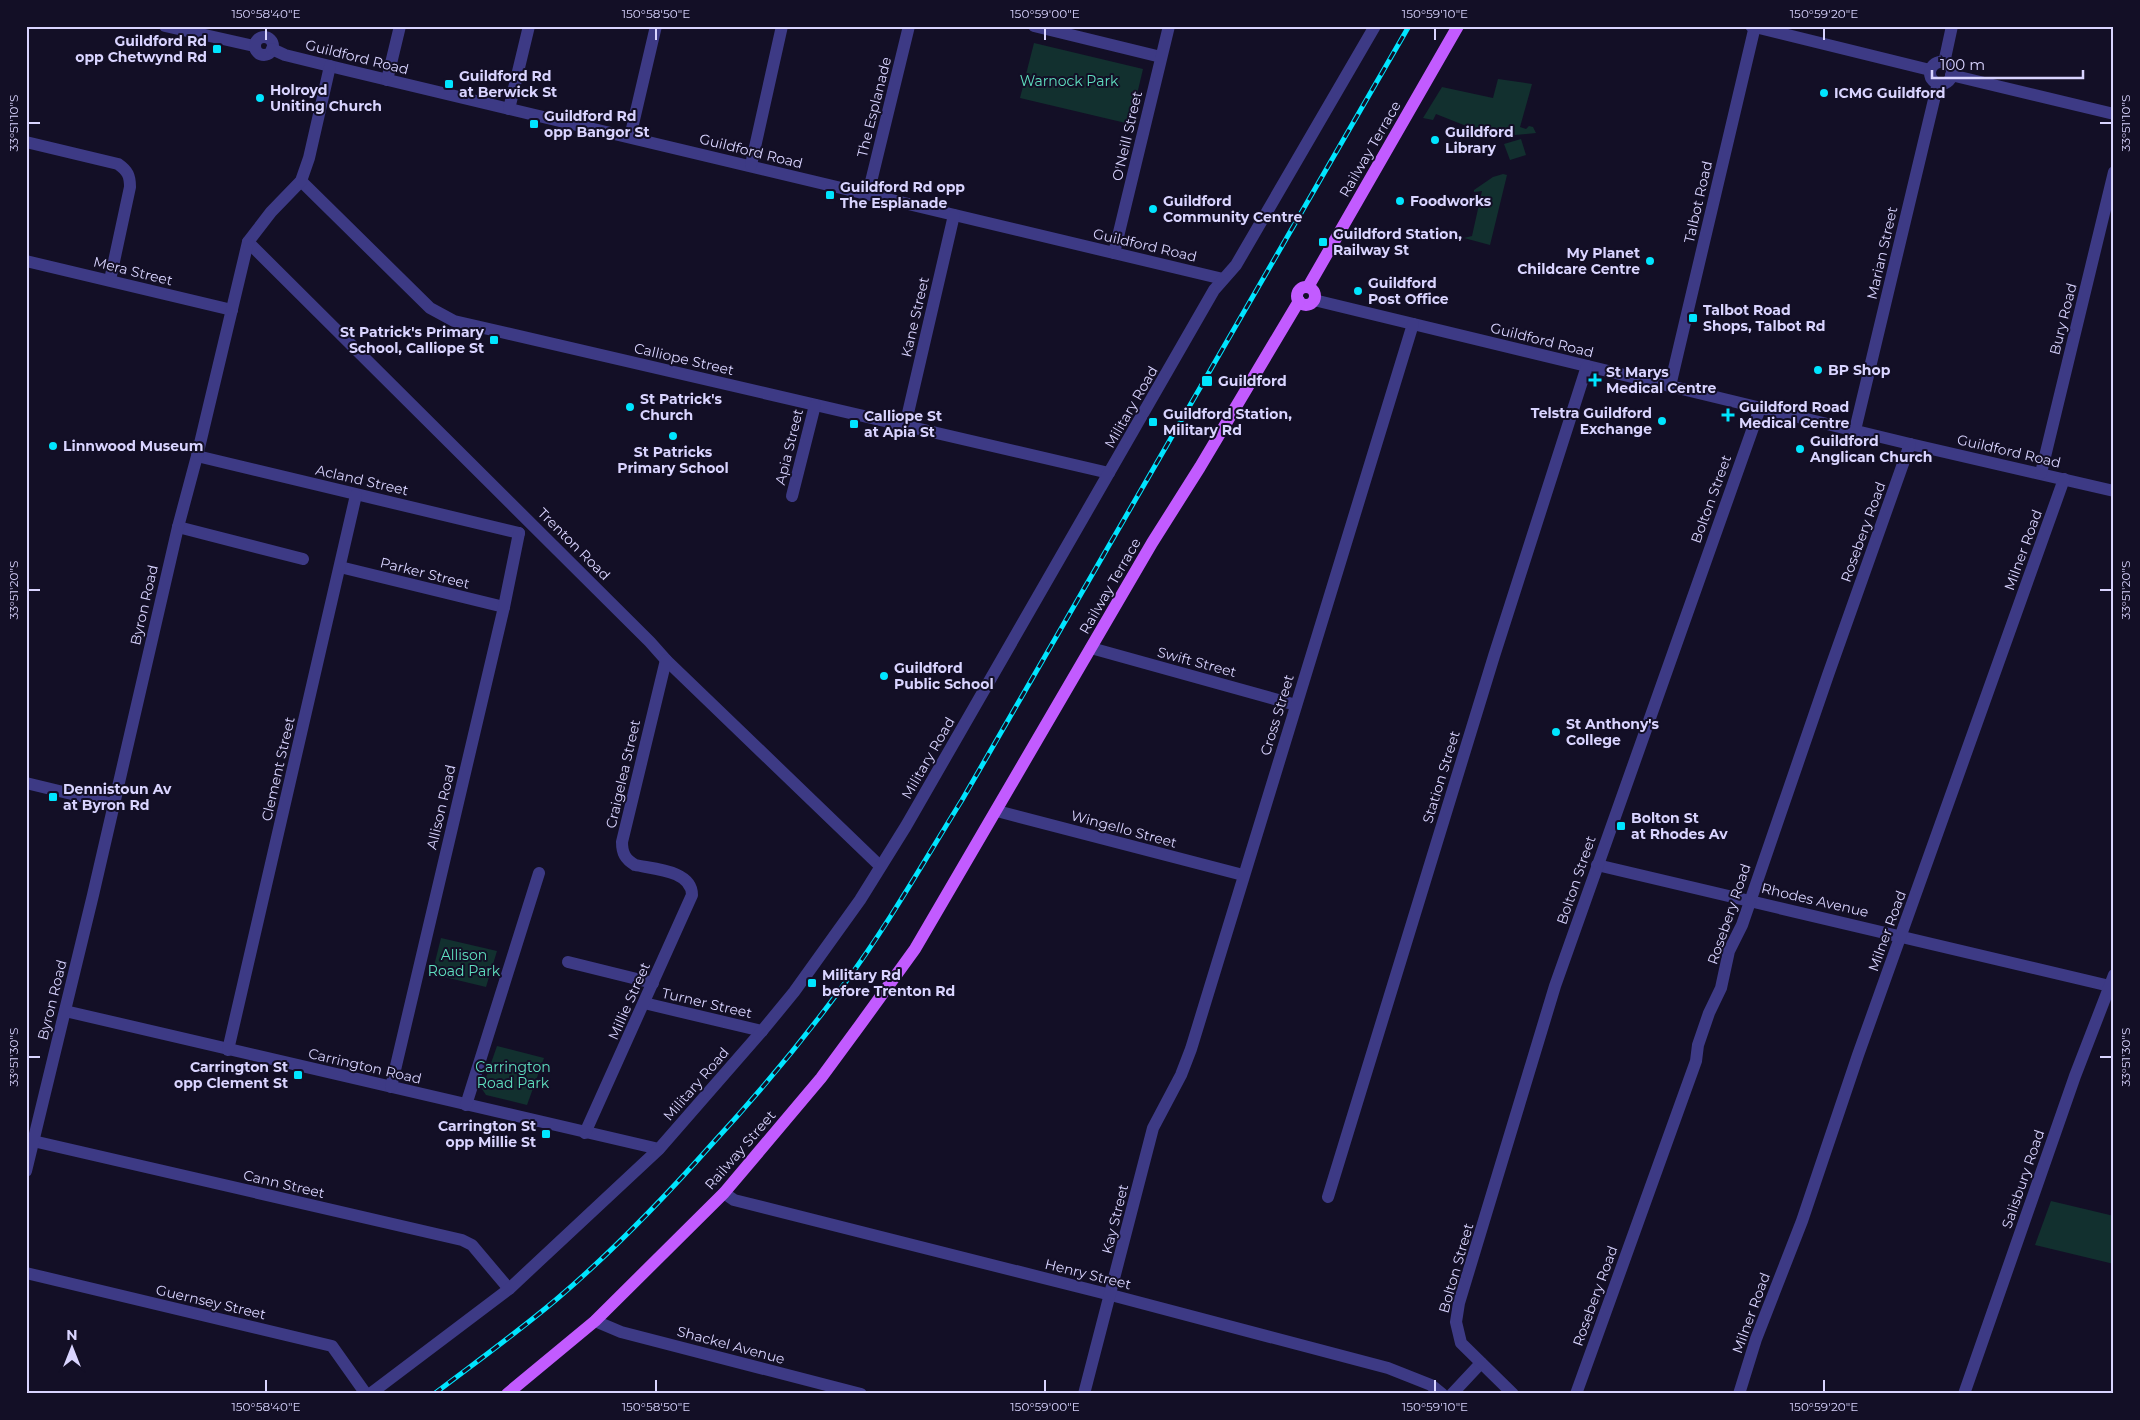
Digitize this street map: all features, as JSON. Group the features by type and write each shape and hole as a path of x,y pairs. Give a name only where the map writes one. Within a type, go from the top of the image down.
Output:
{"main road":[{"name":"Railway Terrace","path":"1308,287 1458,26"},
{"path":"1308,287 1314,293 1314,300 1305,305 1298,301 1296,296 1298,290 1308,287"},
{"name":"Railway Terrace","path":"951,888 1091,648 1298,301"},
{"name":"Railway Street","path":"507,1394 595,1321 724,1193 821,1078 915,949 951,888"}],"street":[{"path":"165,26 254,46"},
{"path":"387,80 400,26"},
{"path":"510,109 529,26"},
{"path":"630,137 656,26"},
{"path":"751,166 782,26"},
{"name":"The Esplanade","path":"868,194 909,26"},
{"path":"1034,26 1161,57"},
{"name":"O'Neill Street","path":"1114,253 1169,26"},
{"name":"Military Road","path":"368,1394 508,1289 659,1149 794,992 860,900 911,818 1214,290 1240,257 1375,26"},
{"path":"1944,63 1952,26"},
{"path":"1754,27 1930,70"},
{"name":"Talbot Road","path":"1670,386 1754,27"},
{"path":"268,31 272,40 272,50 268,54 262,55 257,52 254,46 258,38 268,31"},
{"name":"Guildford Road","path":"272,50 285,55 387,80 1223,279"},
{"path":"1937,63 1944,63 1951,69 1951,75 1948,81 1938,83 1931,77 1930,70 1937,63"},
{"name":"Byron Road","path":"26,1171 178,527 197,456 248,242 271,212 301,181 309,158 330,66"},
{"path":"1951,75 2114,114"},
{"name":"Marian Street","path":"1855,430 1938,83"},
{"path":"26,142 118,164 126,169 130,178 130,187 110,280"},
{"name":"Bury Road","path":"2041,473 2114,172"},
{"name":"Calliope Street","path":"301,181 430,308 454,321 1110,473"},
{"name":"Kane Street","path":"905,426 954,215"},
{"name":"Trenton Road","path":"248,242 666,660 880,866"},
{"name":"Mera Street","path":"26,261 232,310"},
{"name":"Guildford Road","path":"1314,300 1910,444 2114,491"},
{"name":"Cross Street","path":"1162,1111 1181,1075 1191,1050 1413,324"},
{"name":"Station Street","path":"1328,1197 1494,656 1587,366"},
{"name":"Apia Street","path":"792,496 815,405"},
{"name":"Bolton Street","path":"1480,1363 1464,1347 1458,1337 1456,1322 1459,1303 1555,986 1760,408"},
{"name":"Rosebery Road","path":"1576,1394 1696,1061 1698,1045 1709,1013 1721,988 1730,952 1742,925 1910,444"},
{"name":"Acland Street","path":"197,456 520,533"},
{"name":"Milner Road","path":"1739,1394 1756,1339 1802,1221 1901,936 2064,479"},
{"name":"Clement Street","path":"228,1050 356,495"},
{"path":"520,533 532,524"},
{"path":"178,527 303,559"},
{"name":"Allison Road","path":"391,1088 520,533"},
{"name":"Parker Street","path":"340,567 504,607"},
{"name":"Swift Street","path":"1091,648 1296,704"},
{"name":"Craigelea Street","path":"666,660 622,842 622,851 625,857 635,865 676,875 688,881"},
{"path":"26,783 113,804"},
{"name":"Wingello Street","path":"997,811 1243,875"},
{"name":"Rhodes Avenue","path":"1597,865 2112,983"},
{"path":"466,1105 539,873"},
{"name":"Millie Street","path":"585,1133 690,901 692,890 688,881"},
{"path":"568,962 653,983"},
{"name":"Salisbury Road","path":"1964,1394 2072,1085 2112,983"},
{"name":"Turner Street","path":"644,1003 762,1031"},
{"name":"Carrington Road","path":"65,1011 659,1149"},
{"name":"Kay Street","path":"1084,1394 1153,1128 1162,1111"},
{"name":"Cann Street","path":"33,1141 462,1240 472,1246 508,1289"},
{"name":"Henry Street","path":"724,1193 734,1200 1111,1295 1388,1368 1431,1385 1442,1394"},
{"name":"Guernsey Street","path":"26,1273 332,1346 368,1394"},
{"name":"Shackel Avenue","path":"595,1321 621,1332 860,1394"},
{"path":"1454,1391 1480,1363 1513,1394"}],"green space":[{"name":"Warnock Park","path":"1034,43 1143,69 1130,124 1020,98"},
{"path":"1498,79 1532,84 1520,127 1526,129 1529,126 1533,127 1536,133 1494,137 1436,114 1433,120 1423,118 1442,87 1493,98"},
{"path":"1521,139 1526,155 1510,160 1504,144"},
{"path":"1503,174 1507,175 1490,245 1464,238 1472,236 1482,191 1474,192 1474,190 1493,177"},
{"name":"Allison Road Park","path":"441,938 497,951 486,987 432,974"},
{"name":"Carrington Road Park","path":"497,1046 544,1058 527,1105 486,1095 482,1089"},
{"path":"2051,1201 2114,1216 2114,1264 2035,1245"}],"railway":[{"path":"434,1394 558,1298 638,1224 730,1125 764,1085 814,1025 861,961 962,800 1409,26"}],"place":[{"name":"Guildford Rd opp Chetwynd Rd","path":"217,49"},
{"name":"Guildford Rd at Berwick St","path":"449,84"},
{"name":"ICMG Guildford","path":"1824,93"},
{"name":"Holroyd Uniting Church","path":"260,98"},
{"name":"Guildford Rd opp Bangor St","path":"534,124"},
{"name":"Guildford Library","path":"1435,140"},
{"name":"Guildford Rd opp The Esplanade","path":"830,195"},
{"name":"Foodworks","path":"1400,201"},
{"name":"Guildford Community Centre","path":"1153,209"},
{"name":"Guildford Station, Railway St","path":"1323,242"},
{"name":"My Planet Childcare Centre","path":"1650,261"},
{"name":"Guildford Post Office","path":"1358,291"},
{"name":"Talbot Road Shops, Talbot Rd","path":"1693,318"},
{"name":"St Patrick's Primary School, Calliope St","path":"494,340"},
{"name":"BP Shop","path":"1818,370"},
{"name":"St Marys Medical Centre","path":"1595,380"},
{"name":"Guildford","path":"1207,381"},
{"name":"St Patrick's Church","path":"630,407"},
{"name":"Guildford Road Medical Centre","path":"1728,415"},
{"name":"Telstra Guildford Exchange","path":"1662,421"},
{"name":"Guildford Station, Military Rd","path":"1153,422"},
{"name":"Calliope St at Apia St","path":"854,424"},
{"name":"St Patricks Primary School","path":"673,436"},
{"name":"Linnwood Museum","path":"53,446"},
{"name":"Guildford Anglican Church","path":"1800,449"},
{"name":"Guildford Public School","path":"884,676"},
{"name":"St Anthony's College","path":"1556,732"},
{"name":"Dennistoun Av at Byron Rd","path":"53,797"},
{"name":"Bolton St at Rhodes Av","path":"1621,826"},
{"name":"Military Rd before Trenton Rd","path":"812,983"},
{"name":"Carrington St opp Clement St","path":"298,1075"},
{"name":"Carrington St opp Millie St","path":"546,1134"}]}
